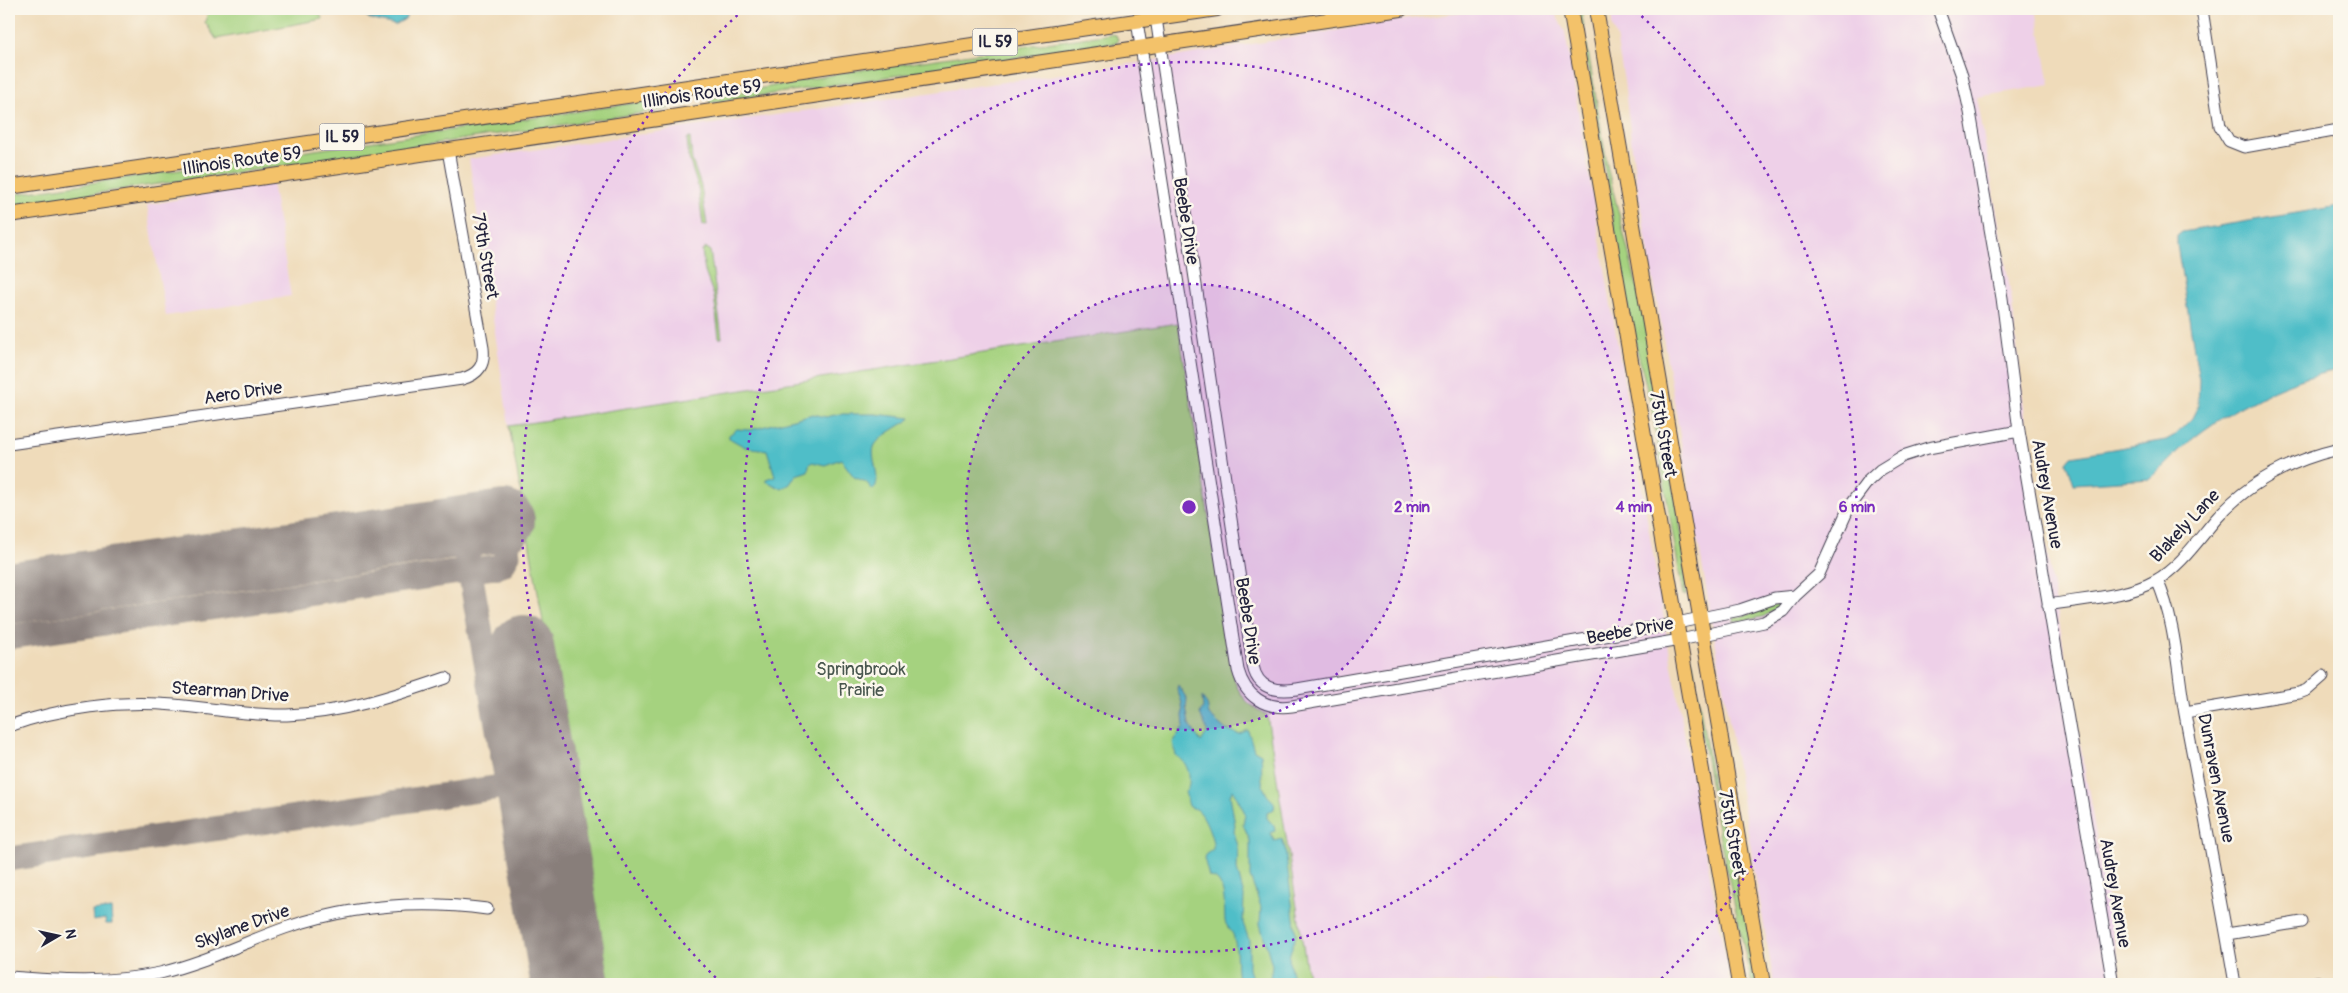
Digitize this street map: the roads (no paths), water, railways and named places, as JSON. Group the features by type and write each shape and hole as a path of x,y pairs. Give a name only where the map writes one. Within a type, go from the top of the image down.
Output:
{"main road":[{"name":"Illinois Route 59","path":"9,187 1217,9"},
{"name":"Illinois Route 59","path":"9,215 1401,9"},
{"path":"1558,9 1573,24"},
{"name":"75th Street","path":"1570,9 1739,984"},
{"name":"75th Street","path":"1596,9 1702,618 1763,984"},
{"path":"1601,35 1607,9"}],"street":[{"path":"2202,9 2220,126 2228,141 2244,147 2339,130"},
{"name":"Audrey Avenue","path":"1940,10 1967,96 2003,307 2019,432 2113,984"},
{"name":"Beebe Drive","path":"1156,18 1253,666 1256,676 1262,684 1279,691 1297,689 1677,623 1747,608 1775,598 1795,596"},
{"name":"Beebe Drive","path":"1137,21 1238,670 1243,686 1249,693 1266,705 1287,707 1705,636 1764,622 1783,611 1795,596 1819,574 1828,558 1836,532 1850,505 1868,481 1880,470 1903,456 1922,450 2019,432"},
{"name":"79th Street","path":"448,150 483,348 484,359 480,369"},
{"name":"Aero Drive","path":"9,444 462,379 472,376 480,369"},
{"name":"Blakely Lane","path":"2048,605 2130,591 2157,580 2177,564 2230,503 2245,490 2266,477 2301,460 2339,450"},
{"name":"Dunraven Avenue","path":"2157,580 2168,605 2185,712 2236,984"},
{"path":"2185,712 2299,693 2307,690 2323,676"},
{"name":"Stearman Drive","path":"9,726 59,712 120,704 174,705 258,715 318,713 361,705 446,678"},
{"name":"Skylane Drive","path":"9,977 75,982 134,978 196,963 287,928 337,914 371,908 422,904 455,905 486,909"},
{"path":"2228,934 2302,922"},
{"path":"2302,984 2318,982 2325,984"}],"water":[{"path":"356,9 410,9 405,19 395,25 370,19"},
{"path":"2339,206 2339,370 2300,380 2240,407 2189,442 2150,479 2074,484 2067,462 2072,456 2166,440 2175,435 2192,418 2198,406 2199,380 2177,236 2182,232"},
{"path":"813,414 826,417 839,414 875,414 911,418 876,443 873,452 877,481 873,490 866,482 854,477 841,459 825,465 812,462 809,465 808,471 796,475 790,484 782,489 766,481 766,479 775,476 767,450 745,447 729,438 729,435 737,429 750,430"},
{"path":"1178,685 1187,699 1186,707 1189,724 1201,742 1208,731 1200,714 1203,707 1202,697 1207,704 1209,715 1226,730 1239,734 1248,730 1254,750 1261,754 1264,788 1274,806 1274,809 1267,813 1267,818 1274,826 1275,831 1271,833 1274,841 1282,839 1285,848 1296,934 1289,957 1295,984 1270,984 1272,965 1260,924 1261,907 1250,877 1250,841 1243,824 1245,813 1233,790 1230,795 1235,825 1234,832 1238,846 1237,869 1244,896 1243,923 1249,940 1249,969 1254,984 1239,984 1235,943 1225,921 1222,888 1215,878 1209,877 1204,858 1213,849 1212,840 1199,811 1189,806 1185,792 1189,783 1188,772 1184,762 1176,756 1173,742 1184,727 1182,703 1177,689"},
{"path":"111,909 112,924 106,924 105,919 93,921 92,911"}],"park label":[{"name":"Springbrook Prairie","path":"861,680"}]}
